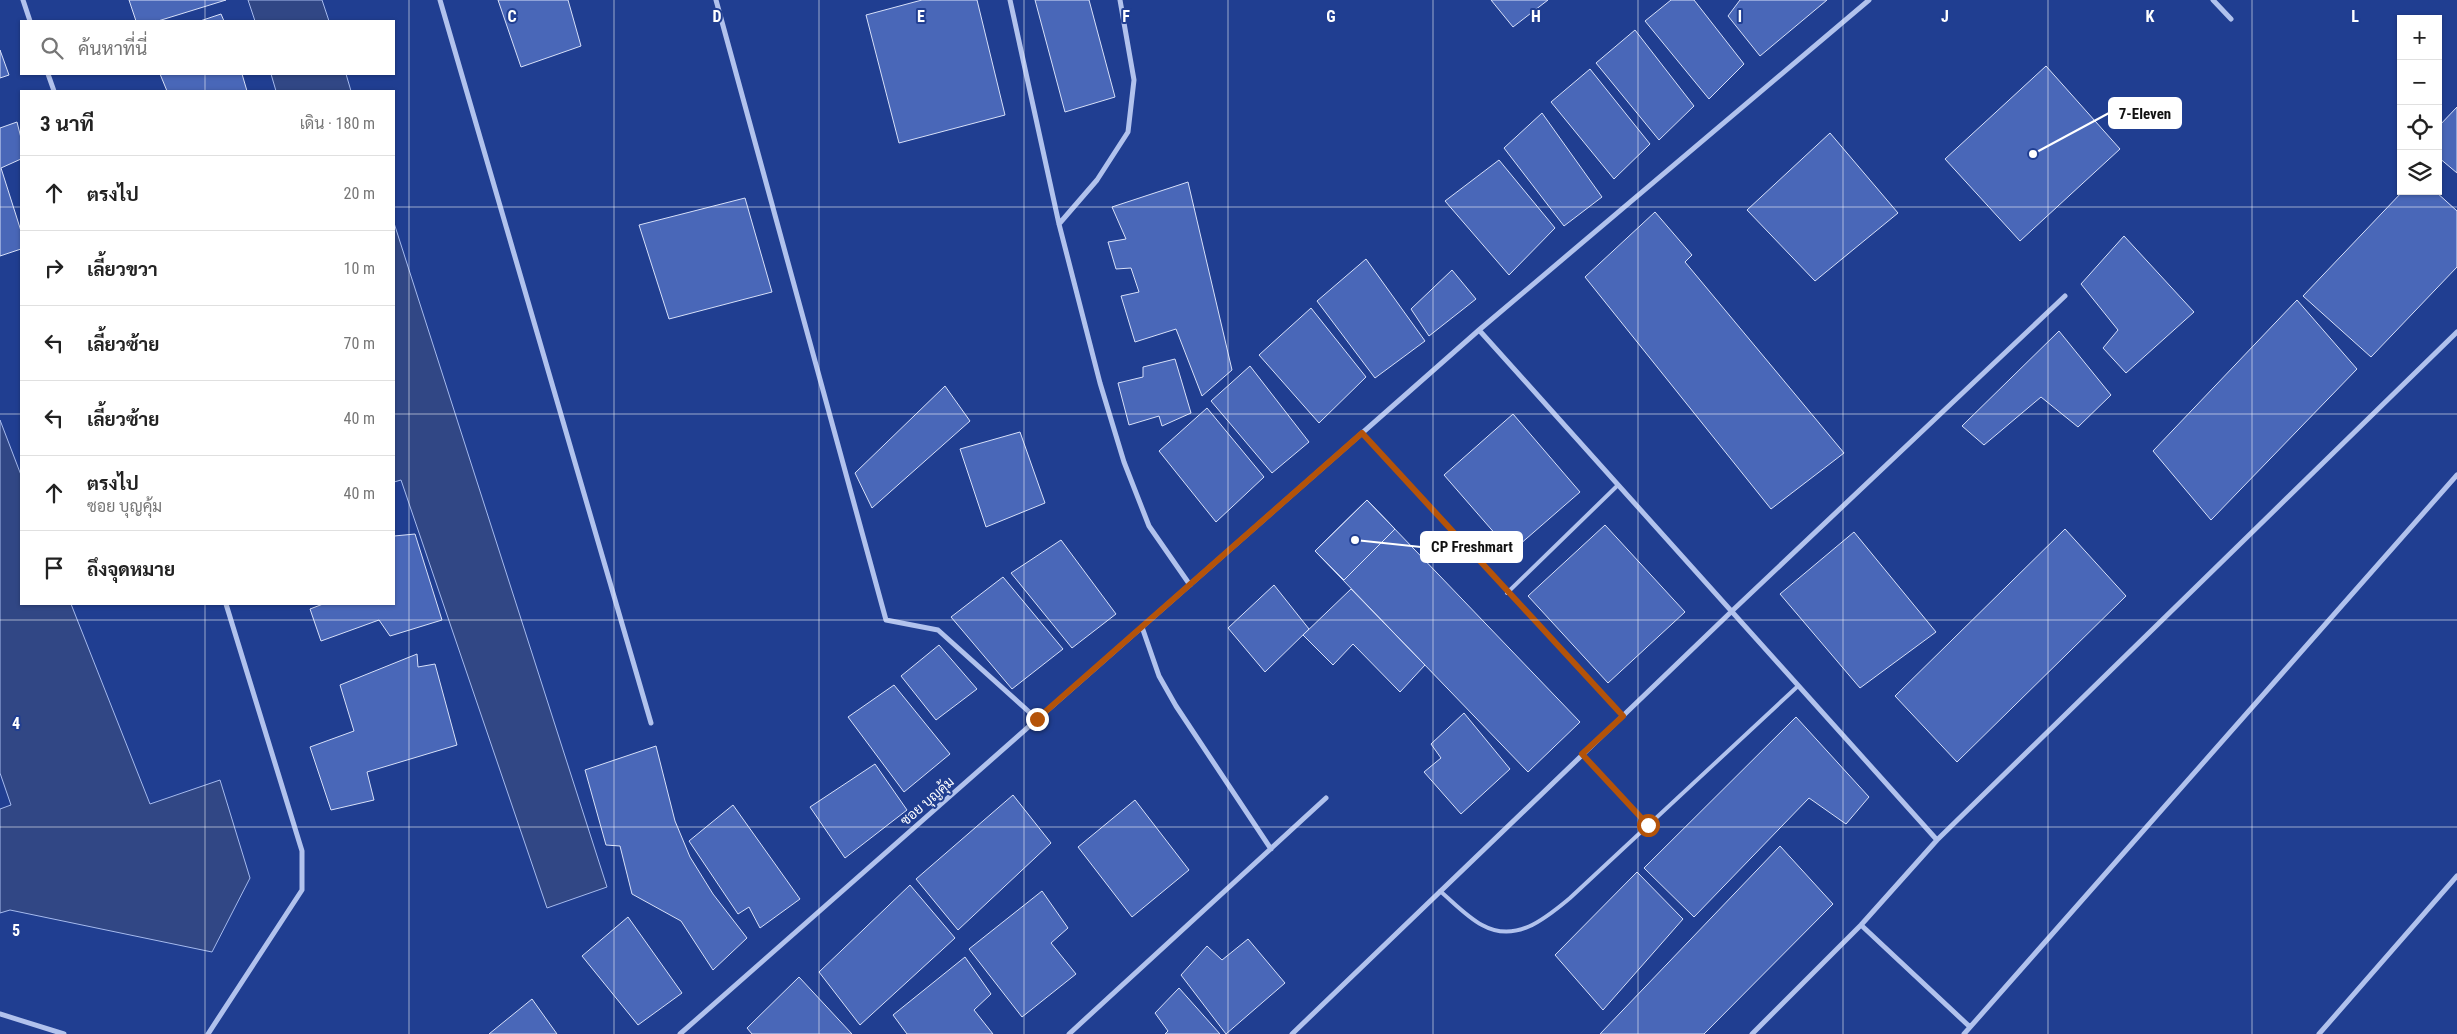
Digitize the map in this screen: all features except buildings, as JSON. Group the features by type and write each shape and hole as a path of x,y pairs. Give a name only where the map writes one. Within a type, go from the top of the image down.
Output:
{"street":[{"path":"23,0 30,20"},
{"path":"440,0 651,723"},
{"path":"716,0 886,620 938,630 1037,719"},
{"path":"1010,0 1059,224 1100,384 1124,462 1149,526 1190,585"},
{"path":"1059,224 1097,180 1128,132 1134,80 1120,0"},
{"name":"ซอย บุญคุ้ม","path":"680,1034 1479,330 1868,0"},
{"path":"2212,0 2231,19"},
{"path":"48,75 54,90"},
{"path":"1292,1034 1582,754 2065,296"},
{"path":"1479,330 1617,486 1938,840"},
{"path":"1752,1034 1860,925 1938,840 2457,332"},
{"path":"1964,1034 2457,475"},
{"path":"208,1034 302,890 302,851 226,605"},
{"path":"1142,628 1159,676 1176,706 1271,849"},
{"path":"1069,1034 1326,798"},
{"path":"2319,1034 2457,876"},
{"path":"1860,925 1970,1027"},
{"path":"0,1014 64,1034"}],"lane":[{"path":"1362,433 1623,716"},
{"path":"1508,593 1617,486"},
{"path":"1440,891 1482,925 1500,931 1524,929 1544,920 1798,686"},
{"path":"1582,754 1648,825"}],"water":[{"path":"248,0 322,0 329,20 255,20"},
{"path":"271,75 346,75 351,90 276,90"},
{"path":"395,226 607,887 547,908 401,480 395,482"},
{"path":"0,420 20,472 20,605 71,605 150,804 220,780 250,878 212,952 10,910 0,913 0,809 11,805 0,773"}],"place":[{"name":"7-Eleven","path":"2033,154"},
{"name":"CP Freshmart","path":"1355,540"}],"route":[{"path":"1037,719 1362,433 1623,716 1582,754 1648,825"}]}
